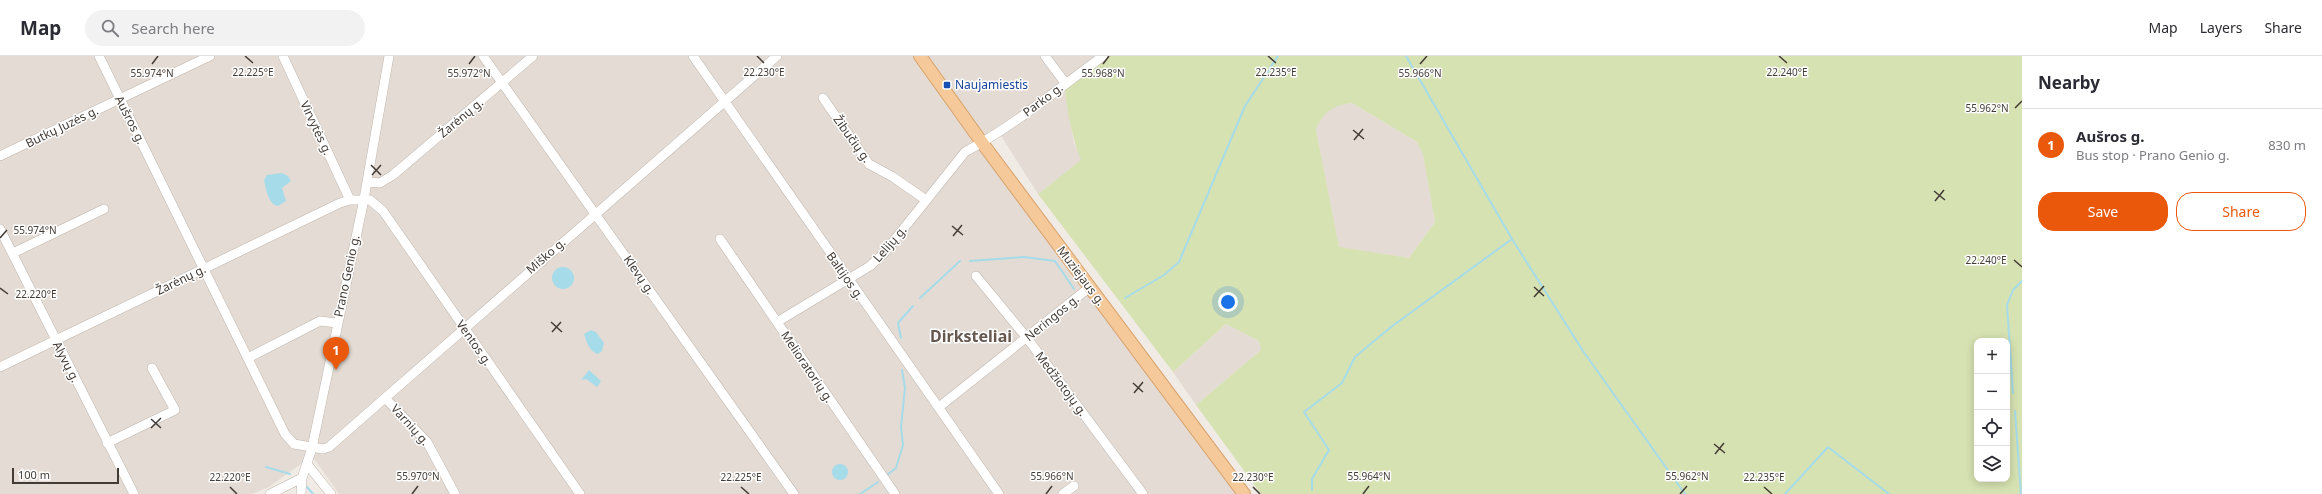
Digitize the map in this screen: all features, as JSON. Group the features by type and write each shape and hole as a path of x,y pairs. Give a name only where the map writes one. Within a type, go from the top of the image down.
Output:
{"main road":[{"name":"Muziejaus g.","path":"920,56 983,144 1244,494"}],"street":[{"name":"Aušros g.","path":"99,56 206,269 289,440 294,444 312,448"},
{"name":"Butkų Juzės g.","path":"0,156 210,56"},
{"name":"Virvytės g.","path":"282,56 350,200"},
{"name":"Prano Genio g.","path":"301,494 302,478 312,448 364,199 389,56"},
{"name":"Klevų g.","path":"484,56 794,494"},
{"name":"Žarėnų g.","path":"367,182 377,184 389,178 533,56"},
{"name":"Baltijos g.","path":"693,56 847,280 939,407 999,494"},
{"name":"Miško g.","path":"312,448 323,449 329,447 724,100 777,56"},
{"path":"1046,56 1066,84"},
{"name":"Parko g.","path":"983,144 1103,56"},
{"name":"Žibučių g.","path":"823,98 869,164 892,177 926,200"},
{"name":"Lelijų g.","path":"777,322 870,266 884,252 965,152 983,144"},
{"name":"Žarėnų g.","path":"0,367 350,200 364,199"},
{"name":"Ventos g.","path":"364,199 374,201 580,494"},
{"path":"13,253 104,209"},
{"name":"Alyvų g.","path":"0,229 55,341 134,494"},
{"name":"Melioratorių g.","path":"720,239 895,494"},
{"name":"Medžiotojų g.","path":"976,276 1027,338 1143,494"},
{"name":"Neringos g.","path":"939,407 1090,287"},
{"path":"248,358 320,321 337,323"},
{"path":"107,443 175,410 152,368"},
{"name":"Varnių g.","path":"385,398 428,442 455,494"},
{"path":"307,464 331,494"},
{"path":"270,494 302,478"},
{"path":"1063,494 1074,486"}],"shaded area":[{"path":"0,56 916,56 1238,494 339,494 312,456 269,487 252,494 0,494"},
{"path":"926,56 1110,56 1065,90 1074,143 1082,160 1038,194 1001,136 986,135 975,125"},
{"path":"1352,103 1417,142 1423,153 1435,222 1409,258 1339,248 1316,130 1319,121 1328,110 1339,104"},
{"path":"1226,324 1259,341 1261,350 1196,405 1173,372"}],"green space":[{"path":"1110,56 2022,56 2022,494 1261,494 1196,405 1261,350 1259,341 1226,324 1173,372 1038,194 1081,160 1075,143 1065,90","holes":["1352,103 1417,142 1423,154 1435,222 1409,258 1339,247 1316,130 1322,118 1330,110"]}],"water":[{"path":"282,173 288,176 291,181 282,188 286,201 278,206 275,205 270,199 264,180 267,175"},
{"path":"563,267 567,268 573,274 573,282 567,288 563,289 559,288 553,282 552,278 553,274 559,268"},
{"path":"591,330 596,332 604,343 602,351 598,354 590,349 584,334"},
{"path":"589,370 601,381 597,387 586,379 581,380"},
{"path":"837,464 843,464 848,469 846,478 843,480 837,480 832,475 832,469"}],"waterway":[{"path":"1125,298 1164,275 1179,262 1245,106 1278,56"},
{"path":"1312,490 1312,479 1329,450 1304,412 1342,383 1355,357 1391,327 1512,239 1406,56"},
{"path":"1512,239 1583,351 1685,494"},
{"path":"970,261 1024,257 1055,261 1074,289"},
{"path":"920,298 960,261"},
{"path":"2013,393 2007,305 2013,290 2022,281"},
{"path":"901,338 898,323 913,306"},
{"path":"887,475 896,468 903,445 901,427 905,388 902,370"},
{"path":"2015,411 2021,494"},
{"path":"1785,494 1828,447 1889,494"},
{"path":"266,467 290,474"},
{"path":"860,494 878,482"},
{"path":"307,487 313,494"}],"place":[{"name":"Naujamiestis","path":"947,85"},
{"name":"Aušros g.","path":"336,370"}],"district":[{"name":"Dirksteliai","path":"971,336"}]}
